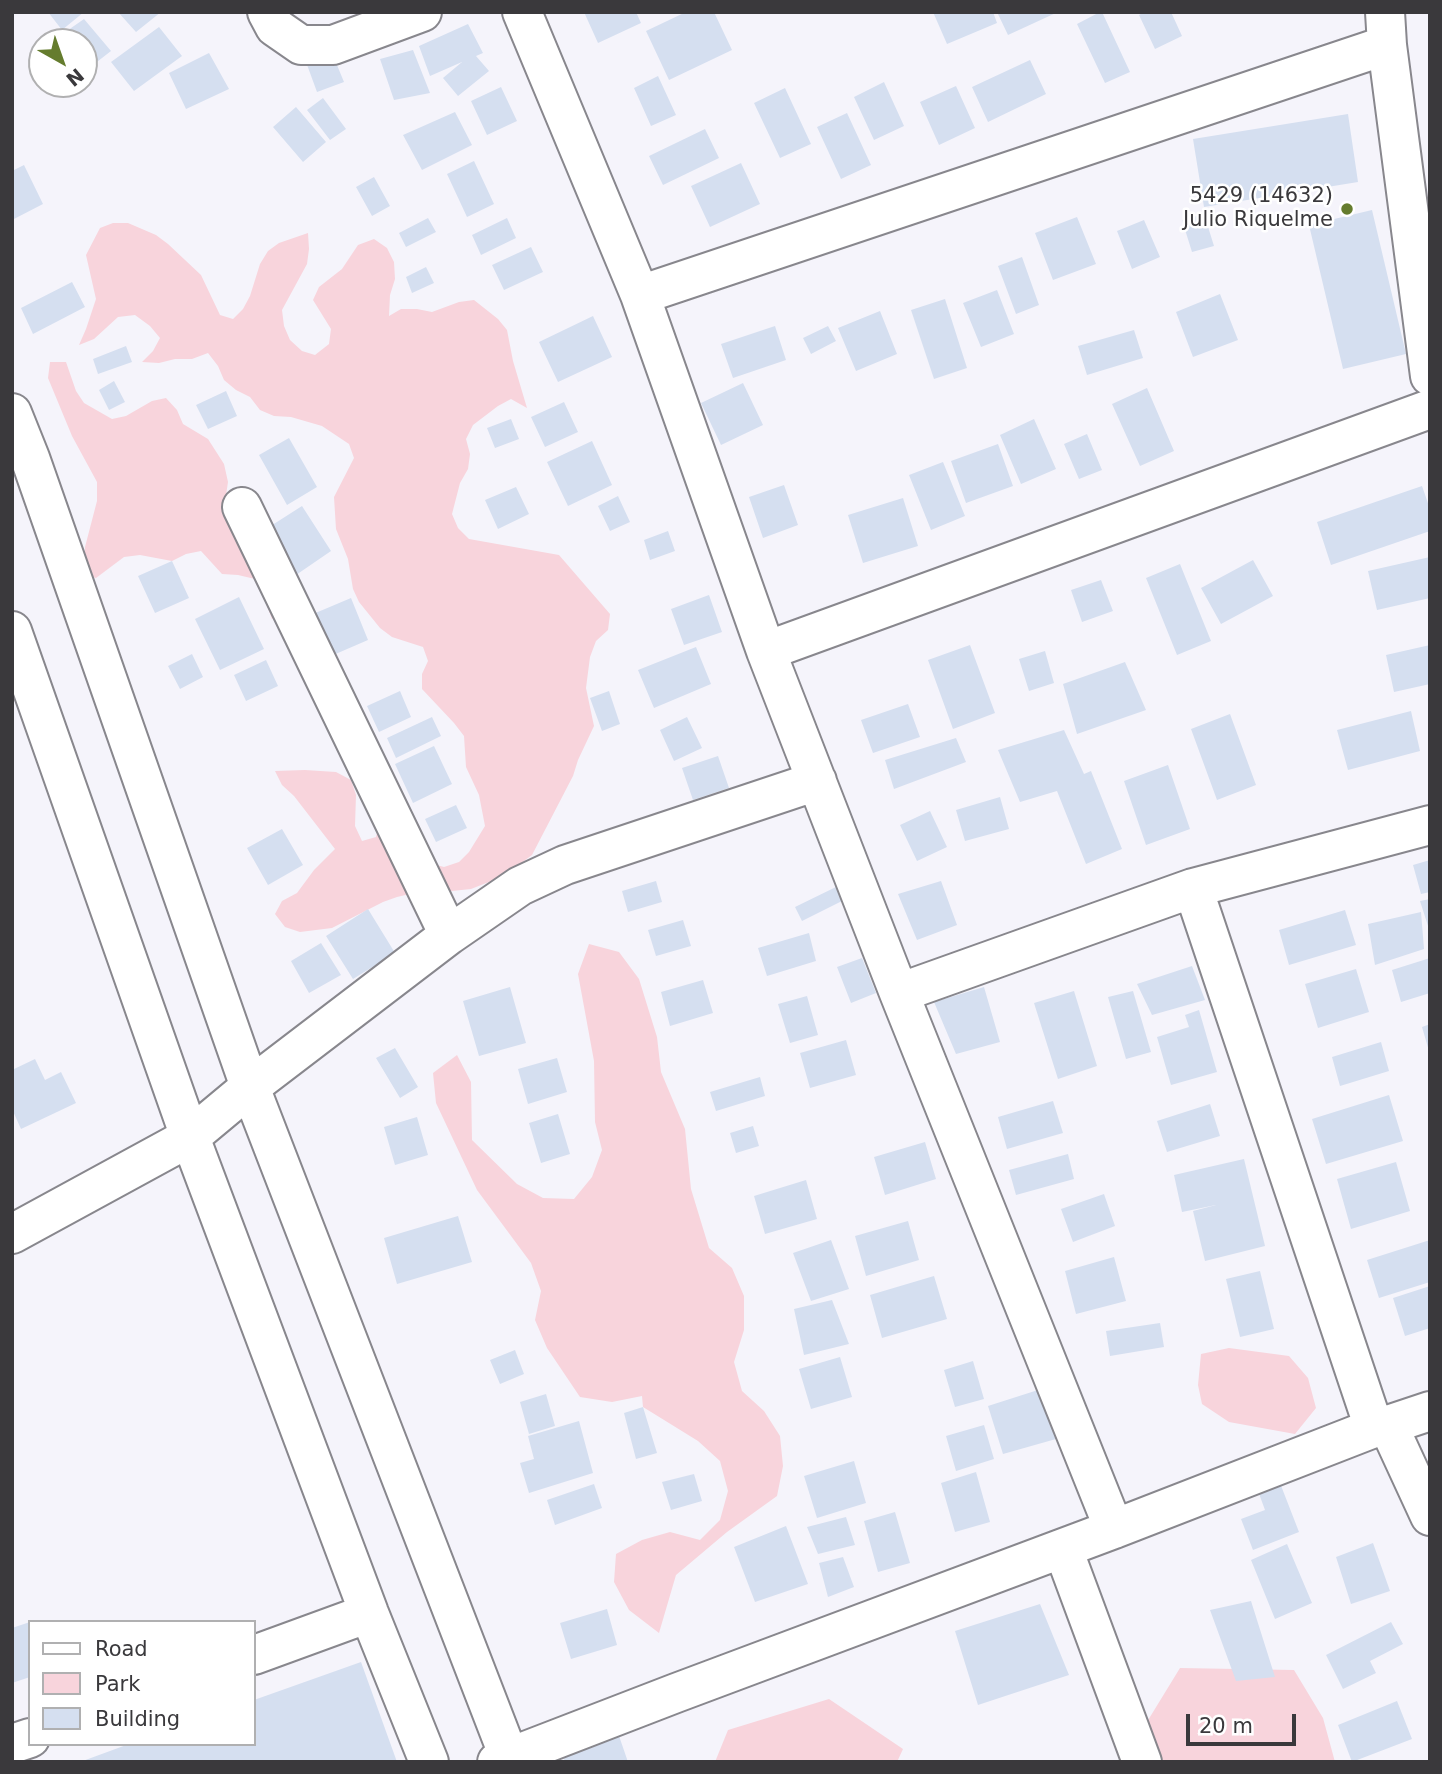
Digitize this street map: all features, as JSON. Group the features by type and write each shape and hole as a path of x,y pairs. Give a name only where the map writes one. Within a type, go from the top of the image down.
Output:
{"street":[{"path":"267,12 275,27 301,45 333,45 422,12"},
{"path":"522,12 640,295 766,651 899,993 1114,1529"},
{"path":"640,295 1386,29 1430,376"},
{"path":"766,651 1430,409"},
{"path":"12,413 250,1087 506,1760 1381,1427 1430,1411"},
{"path":"242,507 449,934"},
{"path":"12,631 190,1136 369,1613 429,1762"},
{"path":"12,1234 190,1136 449,934 520,886 565,865 817,781"},
{"path":"899,993 1193,888 1430,825"},
{"path":"1193,888 1381,1427 1430,1516"},
{"path":"1062,1549 1143,1762"},
{"path":"256,1654 369,1613"}],"green space":[{"path":"113,223 128,223 156,235 168,244 201,275 220,315 233,319 250,296 260,264 268,251 279,243 308,233 307,264 282,310 284,326 290,340 302,351 315,355 329,344 331,329 313,300 319,287 342,269 358,245 374,239 387,248 394,262 395,279 390,295 389,316 401,309 432,312 459,302 474,300 507,330 527,408 511,399 473,425 466,439 470,454 468,469 460,483 452,514 458,528 469,539 559,555 610,614 608,630 596,641 590,657 586,688 594,726 573,776 532,855 504,876 471,889 452,891 435,888 397,897 332,928 300,932 285,927 275,914 282,901 297,893 314,870 335,849 294,796 282,785 275,771 336,772 351,780 356,795 355,826 362,841 376,837 380,822 429,863 444,867 459,862 469,852 485,826 479,795 466,767 464,736 422,689 422,674 428,661 423,647 392,637 380,628 359,602 353,589 348,559 336,529 334,497 354,458 349,444 322,426 291,417 274,416 260,410 250,397 224,380 208,353 192,359 142,362 153,351 160,338 135,315 118,317 94,339 79,345 96,299 86,255 100,228"},
{"path":"50,362 66,362 76,391 84,403 112,419 126,416 152,401 166,398 177,410 183,424 208,439 224,464 228,482 223,515 285,608 272,619 265,591 255,579 222,574 201,551 172,561 140,555 124,557 96,578 92,577 84,563 85,547 97,501 97,482 72,436 48,378"},
{"path":"589,944 619,952 639,979 657,1037 661,1072 685,1129 691,1189 709,1248 732,1268 744,1296 744,1330 734,1362 742,1391 764,1411 780,1436 783,1466 777,1496 727,1532 676,1575 659,1633 629,1610 614,1582 616,1554 642,1540 670,1532 700,1540 720,1520 728,1491 720,1461 698,1441 643,1407 642,1396 612,1402 580,1397 547,1348 535,1320 541,1291 531,1263 477,1190 436,1103 433,1073 457,1055 471,1082 472,1140 517,1184 543,1198 574,1199 592,1177 602,1150 595,1122 594,1061 578,974"},
{"path":"1229,1348 1289,1356 1308,1378 1316,1408 1295,1434 1229,1422 1202,1404 1198,1385 1201,1354"},
{"path":"1180,1668 1294,1670 1323,1718 1335,1762 1149,1762 1142,1730"},
{"path":"829,1699 903,1749 897,1762 715,1762 728,1730"}],"building":[{"path":"48,12 84,12 64,28 60,28"},
{"path":"118,12 161,12 136,32"},
{"path":"584,12 636,12 641,23 598,43"},
{"path":"686,12 714,12 732,50 669,80 646,31"},
{"path":"933,12 993,12 997,23 947,44"},
{"path":"997,12 1058,12 1008,35"},
{"path":"1100,12 1130,72 1105,83 1077,24"},
{"path":"1144,12 1171,12 1182,36 1155,49 1139,15"},
{"path":"84,19 92,28 71,28"},
{"path":"468,24 483,53 476,56 489,71 458,96 443,78 462,62 430,76 419,46"},
{"path":"159,27 182,56 134,91 111,62"},
{"path":"98,36 111,51 98,61"},
{"path":"413,50 430,93 394,100 380,59"},
{"path":"209,53 229,89 186,109 169,73"},
{"path":"332,53 344,82 317,92 306,62"},
{"path":"1030,60 1046,94 988,122 972,87"},
{"path":"658,76 676,115 651,126 634,88"},
{"path":"884,82 904,126 874,140 854,97"},
{"path":"956,86 975,128 939,145 920,102"},
{"path":"501,87 517,121 487,135 471,101"},
{"path":"785,88 811,144 780,158 754,103"},
{"path":"323,98 346,129 330,140 307,110"},
{"path":"296,107 326,142 303,162 273,127"},
{"path":"455,112 472,145 422,170 403,135"},
{"path":"847,113 871,165 841,179 817,127"},
{"path":"1348,114 1358,182 1204,207 1193,139"},
{"path":"705,129 719,158 663,185 649,156"},
{"path":"474,161 494,204 467,217 447,174"},
{"path":"741,163 760,204 710,227 691,186"},
{"path":"24,165 43,204 12,220 12,171"},
{"path":"374,177 390,206 372,216 356,187"},
{"path":"1372,210 1406,354 1343,369 1309,225"},
{"path":"1204,214 1214,246 1192,252 1182,220"},
{"path":"1077,217 1096,264 1053,280 1035,233"},
{"path":"428,218 436,232 406,247 399,233"},
{"path":"507,218 516,238 481,255 472,235"},
{"path":"1144,220 1160,257 1132,269 1117,231"},
{"path":"531,247 543,272 504,290 492,265"},
{"path":"1022,257 1039,305 1016,314 998,266"},
{"path":"426,267 434,283 412,293 406,277"},
{"path":"72,282 85,307 33,334 21,308"},
{"path":"997,290 1014,334 981,347 963,303"},
{"path":"1220,294 1238,340 1193,357 1176,312"},
{"path":"945,299 967,368 934,379 911,310"},
{"path":"880,311 897,354 856,371 838,328"},
{"path":"593,316 612,357 558,382 539,342"},
{"path":"775,326 786,360 733,378 721,344"},
{"path":"828,326 836,341 811,354 803,338"},
{"path":"1134,330 1143,358 1087,375 1078,346"},
{"path":"126,346 132,362 98,374 93,359"},
{"path":"114,381 125,402 109,410 99,390"},
{"path":"743,383 763,425 721,445 701,403"},
{"path":"1147,388 1174,451 1140,466 1112,404"},
{"path":"226,391 237,416 208,429 196,405"},
{"path":"564,402 578,432 545,447 531,417"},
{"path":"511,419 519,439 495,448 487,428"},
{"path":"1034,419 1056,469 1021,484 1000,435"},
{"path":"1087,434 1102,470 1079,479 1064,444"},
{"path":"289,438 317,487 287,505 259,455"},
{"path":"592,441 612,485 568,506 547,462"},
{"path":"998,444 1013,486 966,503 951,461"},
{"path":"943,462 965,516 931,530 909,475"},
{"path":"784,485 798,525 763,538 749,497"},
{"path":"1422,486 1430,509 1430,531 1331,565 1317,522"},
{"path":"516,487 529,514 498,529 485,500"},
{"path":"618,496 630,522 610,531 598,506"},
{"path":"903,498 918,546 863,563 848,515"},
{"path":"302,506 331,551 296,575 266,529"},
{"path":"668,531 675,551 650,560 644,540"},
{"path":"1430,557 1430,598 1377,610 1368,571"},
{"path":"1253,560 1273,596 1221,624 1201,588"},
{"path":"172,561 189,598 155,613 138,576"},
{"path":"1180,564 1211,641 1177,655 1146,578"},
{"path":"1101,580 1113,611 1082,622 1071,590"},
{"path":"709,595 722,632 684,645 671,609"},
{"path":"239,597 264,649 220,670 195,619"},
{"path":"351,598 368,640 324,659 306,617"},
{"path":"970,645 995,713 953,729 928,660"},
{"path":"1430,645 1430,684 1394,692 1386,655"},
{"path":"696,647 711,684 654,708 638,670"},
{"path":"1045,651 1054,683 1029,691 1019,659"},
{"path":"192,654 203,677 180,689 168,666"},
{"path":"266,660 278,686 246,701 234,675"},
{"path":"1125,662 1146,710 1077,734 1063,684"},
{"path":"400,691 411,717 379,732 367,706"},
{"path":"609,691 620,724 602,731 590,698"},
{"path":"908,704 920,737 873,753 861,720"},
{"path":"1411,711 1420,751 1348,770 1337,730"},
{"path":"1230,714 1256,785 1217,800 1191,729"},
{"path":"432,717 441,736 396,758 387,738"},
{"path":"687,717 702,748 674,761 660,730"},
{"path":"1064,730 1084,774 1091,771 1122,849 1086,864 1057,791 1020,802 998,750"},
{"path":"956,738 966,762 894,789 885,760"},
{"path":"434,746 452,784 413,803 395,764"},
{"path":"718,756 729,788 693,800 682,768"},
{"path":"1168,765 1190,829 1146,845 1124,781"},
{"path":"1000,797 1009,829 965,841 956,810"},
{"path":"456,805 467,828 436,842 425,819"},
{"path":"930,811 947,847 917,861 900,825"},
{"path":"282,829 303,865 268,885 247,848"},
{"path":"1430,860 1430,892 1421,894 1413,865"},
{"path":"656,881 662,902 628,912 622,891"},
{"path":"941,881 957,925 917,940 898,894"},
{"path":"838,886 844,900 802,921 795,907"},
{"path":"1430,899 1430,929 1429,929 1420,901"},
{"path":"368,909 395,953 353,979 326,936"},
{"path":"1345,910 1356,945 1289,965 1279,930"},
{"path":"1421,912 1424,949 1375,965 1368,924"},
{"path":"683,920 691,946 656,956 648,930"},
{"path":"809,933 816,961 767,976 758,948"},
{"path":"321,943 341,975 309,993 291,961"},
{"path":"862,958 876,993 851,1003 837,967"},
{"path":"1430,958 1430,993 1401,1002 1392,970"},
{"path":"1192,966 1205,1000 1152,1015 1137,984"},
{"path":"1356,969 1369,1012 1318,1028 1305,984"},
{"path":"703,980 713,1013 670,1026 661,992"},
{"path":"510,987 526,1043 479,1056 463,1001"},
{"path":"984,987 1000,1042 956,1054 934,1002"},
{"path":"1074,991 1097,1066 1058,1079 1034,1003"},
{"path":"1133,991 1151,1052 1126,1059 1108,997"},
{"path":"807,996 818,1035 790,1043 778,1004"},
{"path":"1199,1010 1217,1072 1171,1085 1157,1037 1189,1027 1185,1015"},
{"path":"1430,1024 1430,1051 1429,1051 1422,1027"},
{"path":"846,1040 856,1075 810,1088 800,1053"},
{"path":"1381,1042 1389,1071 1340,1086 1332,1057"},
{"path":"395,1048 418,1087 400,1098 376,1058"},
{"path":"557,1058 567,1092 528,1104 518,1069"},
{"path":"35,1059 45,1080 61,1072 76,1103 21,1129 12,1109 12,1070"},
{"path":"760,1077 765,1096 716,1111 710,1092"},
{"path":"1389,1095 1403,1141 1326,1164 1312,1119"},
{"path":"1053,1101 1063,1133 1007,1149 998,1117"},
{"path":"1210,1104 1220,1136 1167,1152 1157,1121"},
{"path":"558,1114 570,1154 541,1163 529,1123"},
{"path":"417,1117 428,1155 395,1165 384,1127"},
{"path":"753,1126 759,1146 736,1153 730,1133"},
{"path":"925,1142 936,1179 885,1195 874,1157"},
{"path":"1068,1154 1074,1179 1016,1195 1009,1170"},
{"path":"1244,1159 1265,1246 1205,1261 1193,1211 1216,1205 1182,1212 1174,1175"},
{"path":"1396,1162 1410,1211 1351,1229 1337,1179"},
{"path":"806,1180 817,1219 765,1234 754,1196"},
{"path":"1104,1194 1115,1226 1073,1242 1061,1209"},
{"path":"458,1216 472,1262 397,1284 384,1238"},
{"path":"908,1221 919,1260 866,1276 855,1236"},
{"path":"831,1240 849,1289 811,1301 793,1253"},
{"path":"1430,1240 1430,1282 1379,1298 1367,1260"},
{"path":"1114,1257 1126,1301 1076,1314 1065,1271"},
{"path":"1260,1271 1274,1329 1240,1337 1226,1279"},
{"path":"934,1276 947,1319 882,1338 870,1295"},
{"path":"1430,1286 1430,1328 1405,1336 1393,1298"},
{"path":"832,1300 849,1344 804,1355 794,1309"},
{"path":"1160,1323 1164,1347 1110,1356 1106,1331"},
{"path":"515,1350 524,1374 500,1384 490,1360"},
{"path":"840,1357 852,1397 811,1409 799,1369"},
{"path":"973,1361 984,1399 955,1407 944,1370"},
{"path":"1038,1390 1056,1439 1003,1454 988,1406"},
{"path":"546,1394 555,1426 529,1434 520,1402"},
{"path":"643,1407 657,1453 636,1459 624,1413"},
{"path":"579,1421 593,1473 529,1493 520,1463 534,1459 528,1436"},
{"path":"984,1425 994,1459 956,1471 946,1436"},
{"path":"854,1461 866,1503 817,1518 804,1476"},
{"path":"976,1472 990,1522 955,1532 941,1483"},
{"path":"694,1474 702,1501 671,1510 662,1482"},
{"path":"1280,1483 1299,1532 1253,1550 1241,1519 1265,1510 1258,1491"},
{"path":"594,1484 602,1508 555,1525 547,1500"},
{"path":"895,1512 910,1563 878,1572 864,1521"},
{"path":"846,1517 855,1545 818,1554 807,1527"},
{"path":"786,1526 808,1584 755,1602 734,1547"},
{"path":"1373,1543 1390,1591 1351,1604 1336,1557"},
{"path":"1287,1544 1312,1603 1275,1619 1251,1560"},
{"path":"843,1557 854,1587 828,1597 819,1563"},
{"path":"1251,1601 1275,1677 1236,1681 1210,1610"},
{"path":"1040,1604 1069,1675 978,1705 955,1631"},
{"path":"607,1609 617,1645 571,1659 560,1623"},
{"path":"1391,1622 1403,1644 1370,1661 1376,1673 1343,1689 1326,1655"},
{"path":"28,1623 28,1678 12,1683 12,1628"},
{"path":"361,1662 397,1762 80,1762 124,1746 256,1746 256,1699"},
{"path":"1397,1701 1412,1739 1352,1762 1338,1725"},
{"path":"618,1733 628,1762 565,1762 562,1752"}],"place":[{"name":"5429 (14632) Julio Riquelme","path":"1347,209"}]}
